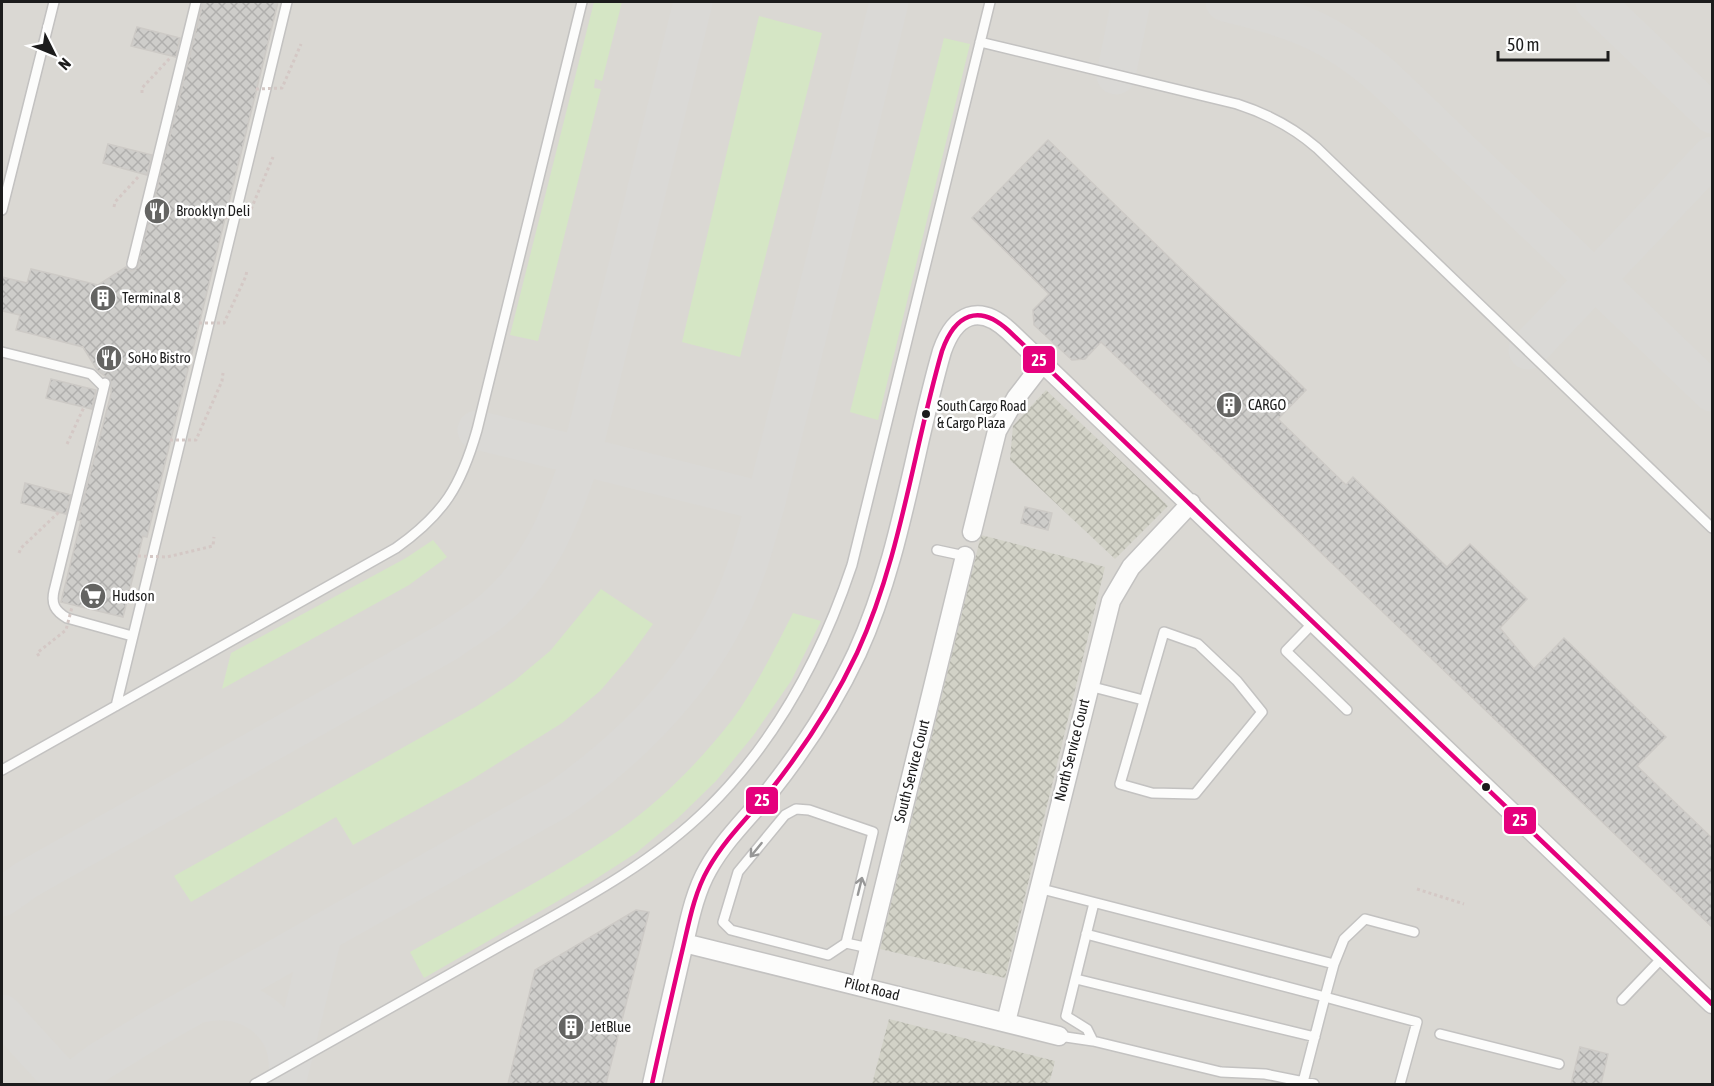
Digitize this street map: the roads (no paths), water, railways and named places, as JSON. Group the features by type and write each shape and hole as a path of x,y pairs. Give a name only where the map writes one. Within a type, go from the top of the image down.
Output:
{"street":[{"path":"652,1084 684,943 706,871 799,753 836,695 857,654 889,567 946,341 960,321 981,314 1002,324 1713,1004"},
{"path":"972,532 997,431 1016,398 1043,363"},
{"name":"North Service Court","path":"1006,1022 1107,611 1114,592 1131,567 1191,503"},
{"name":"South Service Court","path":"860,986 965,556"},
{"name":"Pilot Road","path":"684,943 1059,1035"}],"lane":[{"path":"2,210 54,2"},
{"path":"132,264 196,2"},
{"path":"116,706 287,2"},
{"path":"2,770 396,548 429,522 451,496 466,465 477,430 582,2"},
{"path":"255,1084 597,892 657,852 708,808 742,770 777,724 798,691 836,614 852,565 990,2"},
{"path":"980,42 1237,104 1256,110 1288,126 1317,148 1713,528"},
{"path":"2,352 91,374 104,385 52,604 57,612 66,618 132,636"},
{"path":"938,550 965,556"},
{"path":"1314,622 1286,651 1347,710"},
{"path":"1164,632 1198,644 1237,681 1262,712 1195,794 1152,793 1120,784 1143,700 1164,632"},
{"path":"1089,686 1143,700"},
{"path":"846,943 873,832 809,810 796,809 785,815 738,872 723,922 731,930 828,955 846,943 869,948"},
{"path":"1038,888 1334,964"},
{"path":"1093,1041 1087,1029 1066,1016 1094,903"},
{"path":"1303,1082 1334,964 1344,939 1365,919 1414,932"},
{"path":"1086,934 1417,1022 1400,1084"},
{"path":"1622,1000 1663,957"},
{"path":"1076,979 1315,1037"},
{"path":"1440,1034 1559,1064"},
{"path":"1059,1035 1221,1072 1265,1074 1314,1084"}],"place":[{"name":"Brooklyn Deli","path":"157,211"},
{"name":"Terminal 8","path":"103,298"},
{"name":"SoHo Bistro","path":"109,358"},
{"name":"CARGO","path":"1229,405"},
{"name":"South Cargo Road & Cargo Plaza","path":"926,414"},
{"name":"Hudson","path":"93,596"},
{"name":"JetBlue","path":"571,1027"}]}
